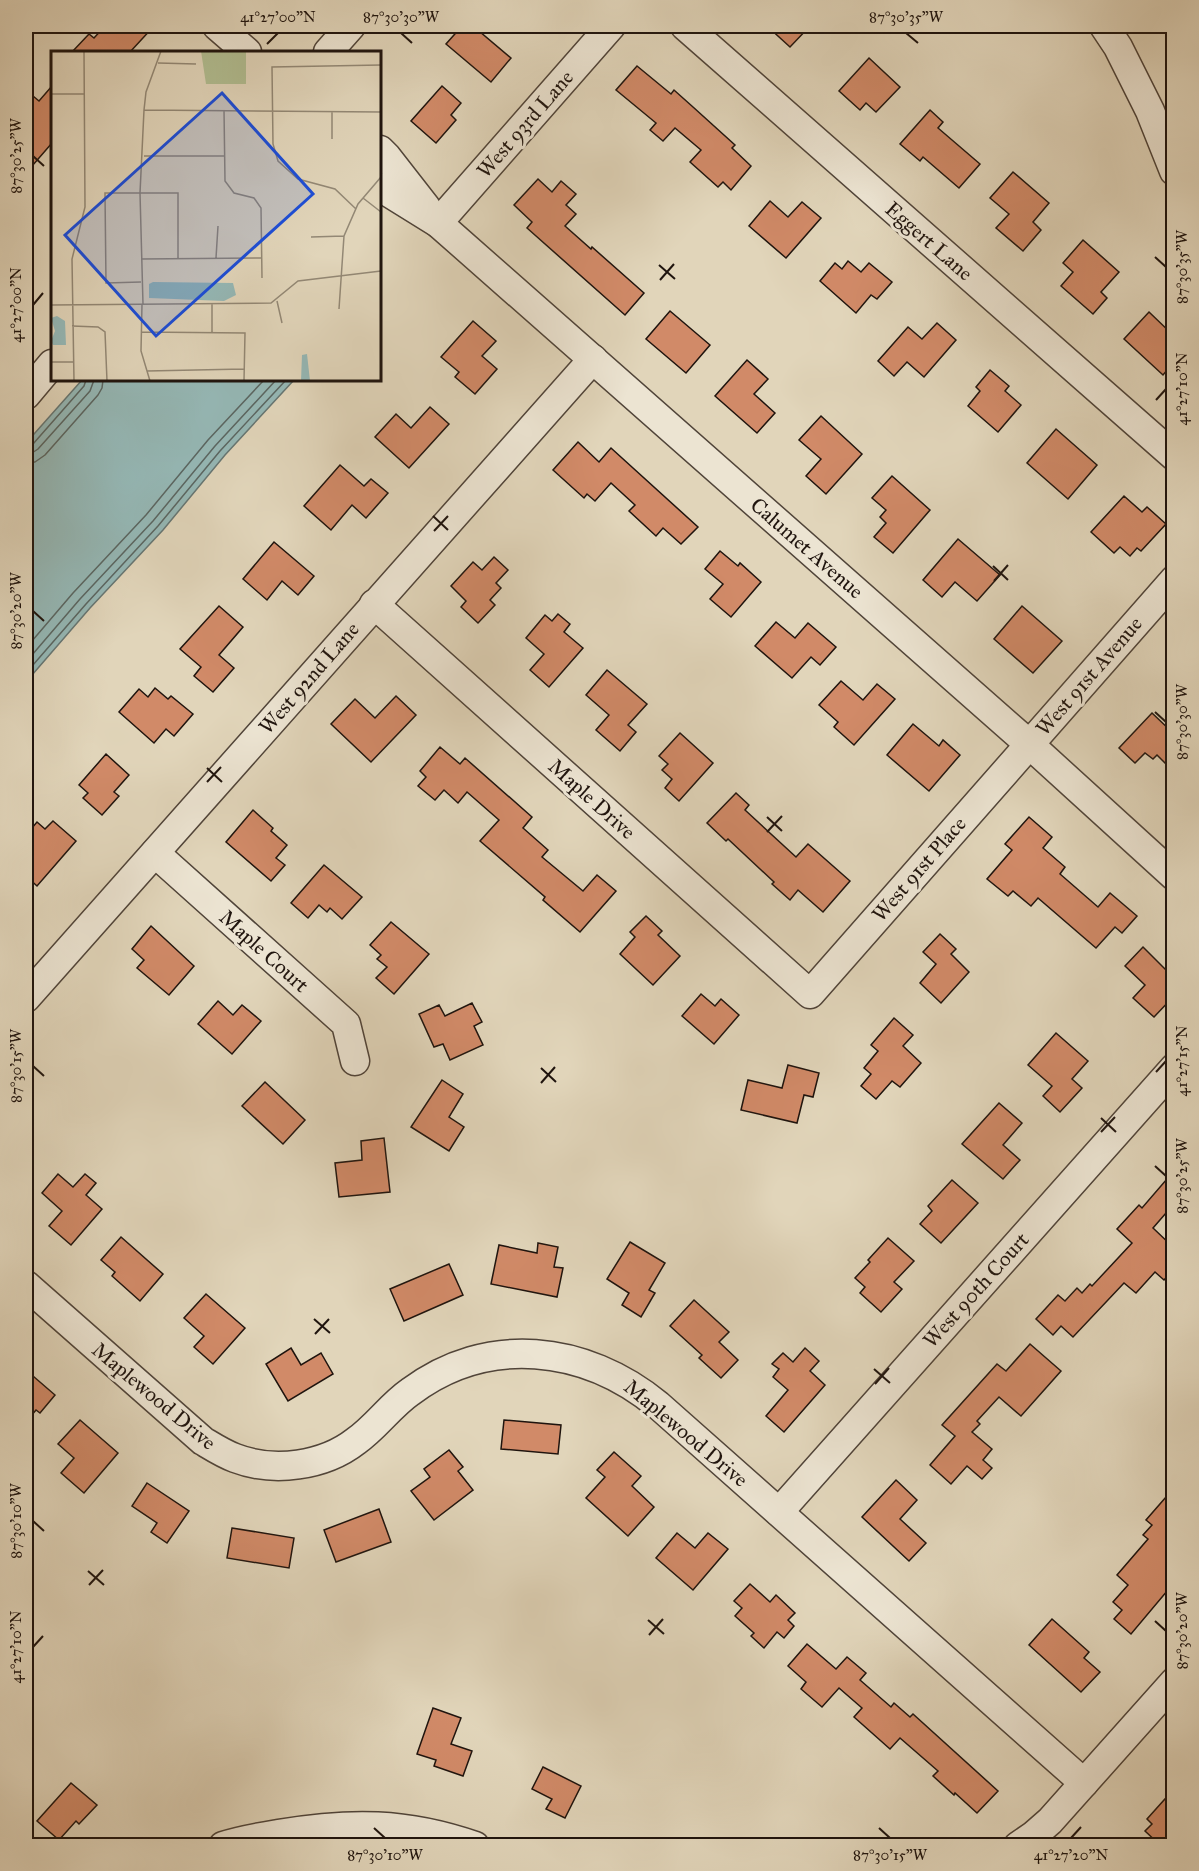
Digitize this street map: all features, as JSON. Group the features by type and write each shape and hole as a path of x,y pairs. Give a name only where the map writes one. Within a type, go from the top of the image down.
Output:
{"street":[{"path":"218,26 246,51"},
{"path":"329,51 351,26"},
{"name":"West 93rd Lane","path":"438,223 612,26"},
{"name":"Eggert Lane","path":"685,26 1173,456"},
{"path":"1104,26 1118,47 1150,111 1173,171"},
{"name":"Calumet Avenue","path":"381,151 438,223"},
{"name":"Calumet Avenue","path":"381,188 438,223 1029,744 1173,876"},
{"name":"West 92nd Lane","path":"26,998 593,359"},
{"path":"26,395 51,365"},
{"name":"West 91st Avenue","path":"1029,744 1173,580"},
{"name":"Maple Drive","path":"374,604 810,994"},
{"name":"West 91st Place","path":"810,994 1029,744"},
{"name":"Maple Court","path":"154,853 346,1024 355,1061"},
{"name":"West 90th Court","path":"779,1512 1173,1068"},
{"name":"Maplewood Drive","path":"26,1285 203,1441 241,1460 267,1465 285,1466 323,1459 340,1452 354,1443 409,1392 440,1374 476,1360 529,1354 561,1357 593,1366 628,1382 779,1512 1084,1783"},
{"path":"1018,1845 1050,1821 1173,1682"},
{"path":"223,1845 301,1830 340,1826 386,1826 408,1829 475,1845"}],"water":[{"path":"81,381 293,381 225,455 163,530 90,608 26,682 26,443"}],"building":[{"path":"105,26 154,26 131,51 73,51 89,34 94,38"},
{"path":"462,26 473,26 511,58 491,82 446,44"},
{"path":"767,26 810,26 790,47"},
{"path":"869,58 900,87 876,112 866,103 860,110 839,91"},
{"path":"637,66 671,94 674,90 735,145 732,148 751,166 731,190 723,182 718,187 690,162 701,150 675,128 663,141 650,130 656,123 616,90"},
{"path":"442,86 461,103 451,115 456,120 436,143 411,121"},
{"path":"51,87 51,144 26,173 26,105 33,96 39,101"},
{"path":"930,110 943,122 938,128 980,164 959,188 923,157 920,161 900,144"},
{"path":"1013,172 1049,203 1033,222 1041,230 1023,251 996,228 1009,214 990,198"},
{"path":"538,179 552,192 561,181 576,194 566,205 576,214 565,226 644,293 625,315 527,228 532,222 514,205"},
{"path":"770,201 788,217 802,202 821,218 786,258 749,226"},
{"path":"1083,240 1119,272 1101,292 1107,298 1093,314 1061,286 1073,272 1063,263"},
{"path":"848,261 861,272 869,263 892,282 877,299 871,295 856,313 820,281 835,263 842,269"},
{"path":"670,311 710,345 686,373 646,339"},
{"path":"1149,312 1173,335 1173,363 1163,375 1124,339"},
{"path":"473,321 496,341 482,356 497,369 475,394 455,377 459,372 441,357"},
{"path":"937,323 956,340 924,377 907,362 894,376 878,361 908,327 922,339"},
{"path":"747,360 768,379 754,394 775,413 757,433 715,396"},
{"path":"990,370 1009,386 1005,391 1021,405 998,432 968,406 980,391 976,387"},
{"path":"430,407 449,424 409,468 375,437 396,414 411,428"},
{"path":"821,416 862,454 826,494 806,476 821,459 799,440"},
{"path":"1056,429 1097,465 1068,499 1027,463"},
{"path":"578,442 599,462 611,448 698,527 681,544 663,528 656,536 629,511 635,505 611,483 595,501 587,494 584,498 553,470"},
{"path":"340,465 364,486 371,479 388,493 366,518 352,505 331,530 304,506"},
{"path":"892,476 930,510 893,553 874,537 886,523 880,517 886,510 872,498"},
{"path":"1124,496 1142,512 1147,507 1166,524 1141,551 1137,548 1130,556 1120,547 1114,553 1091,532"},
{"path":"958,539 1000,575 977,601 955,582 942,597 923,580"},
{"path":"274,542 314,576 298,595 282,581 267,600 243,579"},
{"path":"720,551 738,566 740,563 761,582 731,617 710,599 723,584 705,569"},
{"path":"494,557 508,570 496,583 501,588 490,600 495,605 478,623 461,607 466,601 451,586 473,562 482,570"},
{"path":"219,606 243,627 219,655 234,668 213,692 194,676 201,667 180,649"},
{"path":"1022,606 1062,641 1033,673 994,639"},
{"path":"558,614 570,624 564,632 583,648 549,687 530,670 544,654 526,638 545,615 552,621"},
{"path":"776,622 795,638 808,623 836,647 820,665 811,657 792,678 755,646"},
{"path":"607,670 647,704 628,725 636,732 620,751 596,730 609,715 586,695"},
{"path":"841,681 863,700 877,684 895,699 854,745 834,727 838,722 819,705"},
{"path":"155,688 168,699 171,696 193,714 174,736 166,729 154,743 119,712 139,689 148,697"},
{"path":"396,696 416,715 371,762 331,724 355,699 375,718"},
{"path":"1152,713 1173,733 1173,771 1157,755 1153,759 1145,753 1135,763 1119,748"},
{"path":"913,724 939,746 943,740 960,755 929,791 887,755"},
{"path":"680,733 713,763 679,801 665,788 672,779 662,770 668,764 659,756"},
{"path":"440,747 460,764 465,758 532,817 523,828 548,850 542,857 583,891 597,875 616,891 580,932 543,900 545,897 480,841 499,820 467,792 458,803 444,790 435,800 418,786 426,777 420,771"},
{"path":"106,754 129,775 114,792 119,796 102,815 83,798 88,793 79,785"},
{"path":"736,793 749,805 745,810 796,857 808,844 850,881 823,912 798,890 790,900 728,839 726,841 707,823"},
{"path":"253,810 273,828 271,831 287,845 276,858 285,865 271,881 226,842"},
{"path":"1029,817 1052,837 1043,848 1065,867 1060,874 1098,907 1110,893 1137,916 1122,933 1115,927 1096,948 1038,898 1031,906 1013,891 1008,896 987,879 1012,850 1005,844"},
{"path":"53,821 76,841 37,886 26,876 26,835 37,822 45,829"},
{"path":"324,865 362,897 342,919 330,908 327,912 319,905 308,918 291,903"},
{"path":"646,916 662,931 658,935 680,956 653,985 620,954 635,937 630,932"},
{"path":"391,922 429,954 394,994 376,978 387,967 377,959 381,955 370,945"},
{"path":"151,926 194,966 169,995 137,968 144,960 132,949"},
{"path":"940,934 956,949 951,954 969,972 941,1003 920,983 936,964 923,952"},
{"path":"1143,947 1173,977 1173,997 1154,1017 1133,998 1145,985 1125,966"},
{"path":"701,994 715,1006 721,999 739,1015 714,1044 682,1016"},
{"path":"218,1001 233,1015 242,1005 261,1021 232,1054 198,1024"},
{"path":"472,1003 482,1022 474,1026 483,1045 450,1060 443,1044 434,1047 419,1014 439,1005 445,1016"},
{"path":"894,1018 913,1035 903,1046 921,1063 900,1087 892,1081 876,1099 861,1086 871,1074 864,1068 878,1051 871,1045"},
{"path":"1056,1033 1088,1061 1072,1079 1082,1088 1060,1112 1043,1096 1052,1086 1028,1065"},
{"path":"788,1065 819,1073 813,1097 804,1095 797,1123 741,1110 748,1080 782,1088"},
{"path":"442,1080 463,1094 449,1117 464,1127 449,1151 411,1127"},
{"path":"265,1082 305,1120 283,1144 242,1106"},
{"path":"999,1103 1022,1123 1003,1145 1020,1160 1003,1179 962,1144"},
{"path":"384,1138 390,1192 339,1197 335,1163 362,1160 361,1141"},
{"path":"1173,1172 1173,1205 1153,1228 1173,1247 1173,1252 1167,1260 1173,1266 1173,1270 1164,1280 1155,1272 1136,1293 1124,1283 1073,1337 1061,1326 1053,1335 1036,1319 1058,1295 1065,1301 1077,1288 1082,1293 1090,1284 1092,1286 1132,1243 1117,1229 1139,1205 1142,1208"},
{"path":"58,1174 73,1187 85,1174 96,1183 86,1195 102,1209 71,1245 49,1226 62,1211 42,1193"},
{"path":"952,1180 978,1203 941,1243 920,1224 932,1211 928,1206"},
{"path":"121,1237 163,1274 140,1301 112,1276 115,1272 101,1260"},
{"path":"888,1238 914,1261 894,1282 902,1289 881,1312 860,1293 865,1287 855,1278"},
{"path":"630,1242 665,1263 649,1290 655,1293 641,1317 622,1305 629,1293 607,1279"},
{"path":"538,1243 558,1247 554,1267 563,1268 557,1297 491,1284 499,1245 537,1253"},
{"path":"449,1264 463,1295 404,1321 390,1289"},
{"path":"206,1294 245,1328 213,1364 194,1347 204,1336 184,1318"},
{"path":"694,1300 729,1332 719,1342 738,1360 721,1378 699,1358 702,1355 670,1326"},
{"path":"1030,1344 1061,1371 1021,1416 999,1397 977,1421 980,1424 972,1432 992,1449 983,1460 992,1468 982,1479 967,1466 951,1484 930,1465 955,1436 942,1425 997,1364 1006,1371"},
{"path":"291,1348 301,1365 321,1353 333,1374 288,1401 266,1364"},
{"path":"805,1348 819,1361 810,1371 825,1385 784,1432 766,1416 788,1390 773,1377 779,1369 772,1364 783,1353 793,1362"},
{"path":"26,1370 55,1395 40,1413 36,1410 26,1422"},
{"path":"80,1420 118,1453 84,1493 61,1473 74,1458 58,1444"},
{"path":"504,1420 561,1425 558,1454 501,1449"},
{"path":"449,1450 463,1467 458,1471 473,1490 434,1520 411,1491 430,1477 424,1469"},
{"path":"614,1452 641,1476 632,1486 654,1507 628,1536 586,1498 605,1477 597,1470"},
{"path":"896,1480 917,1500 900,1519 926,1543 909,1561 862,1517"},
{"path":"147,1483 189,1511 167,1543 151,1532 157,1523 132,1506"},
{"path":"1173,1489 1173,1584 1131,1634 1114,1619 1122,1610 1113,1602 1128,1585 1117,1575 1148,1539 1143,1535 1152,1525 1146,1520"},
{"path":"379,1509 391,1542 336,1562 324,1530"},
{"path":"232,1528 294,1538 289,1568 227,1558"},
{"path":"677,1533 695,1548 708,1533 728,1549 693,1590 656,1558"},
{"path":"750,1584 770,1602 776,1595 795,1613 788,1620 794,1626 784,1638 777,1632 764,1648 751,1636 754,1633 735,1616 742,1608 734,1601"},
{"path":"1052,1619 1089,1652 1084,1658 1100,1672 1081,1692 1029,1645"},
{"path":"807,1644 836,1669 847,1657 866,1673 860,1680 891,1707 894,1703 910,1717 913,1714 998,1791 977,1813 933,1776 938,1771 900,1738 890,1749 854,1717 862,1708 839,1688 822,1707 801,1689 806,1682 788,1666"},
{"path":"433,1708 461,1718 451,1744 472,1751 463,1776 434,1766 436,1760 417,1754"},
{"path":"543,1767 581,1786 565,1818 546,1809 552,1799 532,1789"},
{"path":"71,1783 97,1805 79,1824 76,1821 59,1840 37,1821"},
{"path":"1173,1790 1173,1845 1160,1845 1145,1831 1152,1824 1147,1819"}]}
